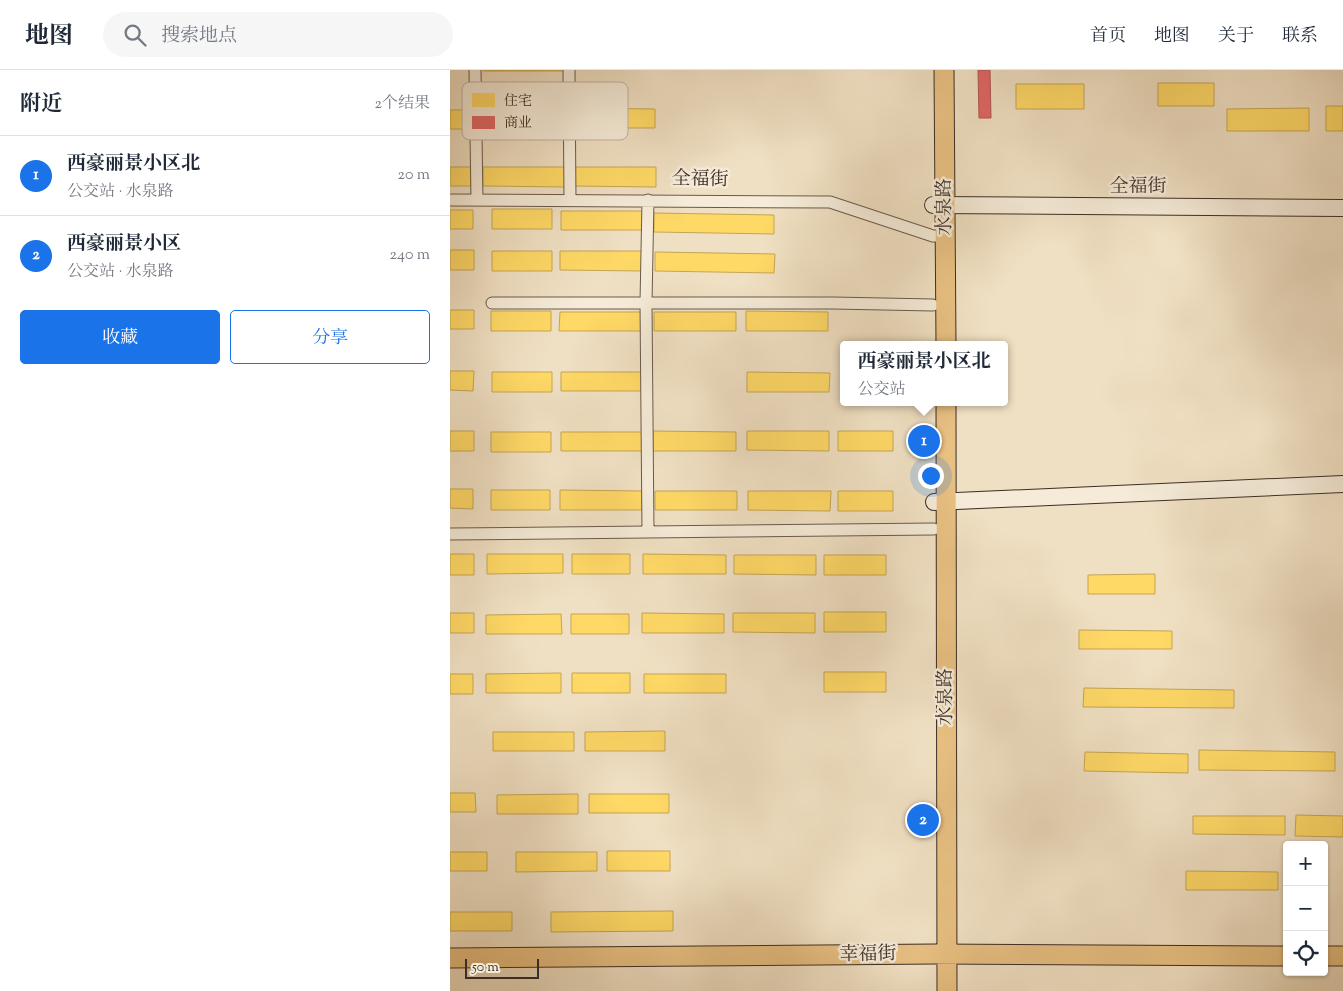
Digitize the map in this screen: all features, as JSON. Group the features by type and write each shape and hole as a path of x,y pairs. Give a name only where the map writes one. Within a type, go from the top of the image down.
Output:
{"main road":[{"name":"水泉路","path":"932,70 939,206"},
{"name":"水泉路","path":"944,70 939,236 946,341"},
{"name":"水泉路","path":"933,341 933,305 939,236"},
{"name":"水泉路","path":"934,406 940,502 941,960 936,991"},
{"name":"水泉路","path":"946,406 940,502 934,529 941,960 947,991"},
{"name":"幸福街","path":"450,968 1283,956"},
{"path":"1328,956 1343,956"},
{"name":"幸福街","path":"450,958 941,960 1283,966"},
{"path":"1328,966 1343,966"}],"street":[{"path":"476,140 476,200"},
{"path":"570,140 570,200"},
{"name":"全福街","path":"450,200 830,202 939,236"},
{"path":"648,200 646,303 648,532"},
{"name":"全福街","path":"939,206 1343,208"},
{"path":"492,303 933,305"},
{"path":"940,502 1343,484"},
{"path":"450,534 934,529"}],"building: 住宅":[{"path":"565,70 565,71 483,71"},
{"path":"1158,83 1214,83 1214,106 1158,106"},
{"path":"1016,84 1084,84 1084,109 1016,109"},
{"path":"1326,106 1343,106 1343,131 1326,131"},
{"path":"1309,108 1309,131 1227,131 1227,109"},
{"path":"628,109 655,109 655,128 628,128"},
{"path":"450,110 462,110 462,129 450,129"},
{"path":"450,167 471,167 471,186 450,186"},
{"path":"483,167 565,167 565,187 483,186"},
{"path":"574,167 656,167 656,187 574,186"},
{"path":"492,209 552,209 552,229 492,229"},
{"path":"450,210 473,210 473,229 450,229"},
{"path":"561,211 643,211 643,230 561,230"},
{"path":"654,213 774,215 774,234 654,232"},
{"path":"450,250 474,250 474,270 450,270"},
{"path":"492,251 552,251 552,271 492,271"},
{"path":"560,251 643,251 643,271 560,270"},
{"path":"655,252 775,254 774,273 655,271"},
{"path":"450,310 474,310 474,329 450,329"},
{"path":"491,311 551,311 551,331 491,331"},
{"path":"746,311 828,312 828,331 746,331"},
{"path":"560,312 642,312 642,331 559,331"},
{"path":"654,312 736,312 736,331 654,331"},
{"path":"450,371 474,371 473,391 450,390"},
{"path":"492,372 552,372 552,392 492,392"},
{"path":"561,372 643,372 643,391 561,391"},
{"path":"747,372 830,373 829,392 747,392"},
{"path":"450,431 474,431 474,451 450,451"},
{"path":"653,431 736,432 736,451 653,451"},
{"path":"747,431 829,431 829,451 747,450"},
{"path":"838,431 893,431 893,451 838,451"},
{"path":"491,432 551,432 551,452 491,452"},
{"path":"561,432 643,432 643,451 561,451"},
{"path":"450,489 473,489 473,509 450,508"},
{"path":"491,490 550,490 550,510 491,510"},
{"path":"560,490 642,491 642,510 560,510"},
{"path":"655,491 737,491 737,510 655,510"},
{"path":"748,491 831,491 830,511 748,510"},
{"path":"838,491 893,491 893,511 838,511"},
{"path":"450,554 474,554 474,575 450,575"},
{"path":"487,554 563,554 563,573 487,574"},
{"path":"572,554 630,554 630,574 572,574"},
{"path":"643,554 726,555 726,574 643,574"},
{"path":"734,555 816,555 816,575 734,574"},
{"path":"824,555 886,555 886,575 824,575"},
{"path":"1155,574 1155,594 1088,594 1088,575"},
{"path":"824,612 886,612 886,632 824,632"},
{"path":"450,613 474,613 474,633 450,633"},
{"path":"642,613 724,614 724,633 642,633"},
{"path":"733,613 815,613 815,633 733,632"},
{"path":"561,614 562,634 486,634 486,615"},
{"path":"571,614 629,614 629,634 571,634"},
{"path":"1079,630 1172,631 1172,649 1079,649"},
{"path":"824,672 886,672 886,692 824,692"},
{"path":"561,673 561,693 486,693 486,674"},
{"path":"572,673 630,673 630,693 572,693"},
{"path":"450,674 473,674 473,694 450,694"},
{"path":"644,674 726,674 726,693 644,693"},
{"path":"1084,688 1234,690 1234,708 1083,707"},
{"path":"665,731 665,751 585,751 585,732"},
{"path":"493,732 574,732 574,751 493,751"},
{"path":"1199,750 1335,752 1335,771 1199,770"},
{"path":"1085,752 1188,754 1188,773 1084,771"},
{"path":"450,793 475,793 476,812 450,812"},
{"path":"578,794 578,814 497,814 497,795"},
{"path":"589,794 669,794 669,813 589,813"},
{"path":"1296,815 1343,816 1343,837 1295,836"},
{"path":"1193,816 1285,816 1285,835 1193,834"},
{"path":"607,851 670,851 670,871 607,871"},
{"path":"450,852 487,852 487,871 450,871"},
{"path":"516,852 597,852 597,871 516,872"},
{"path":"1186,871 1278,872 1278,890 1186,890"},
{"path":"673,911 673,931 551,932 551,912"},
{"path":"450,912 512,912 512,931 450,931"}],"building: 商业":[{"path":"978,70 990,70 991,118 979,118"}],"place":[{"name":"西豪丽景小区北","path":"924,441"},
{"name":"西豪丽景小区","path":"923,820"}]}
